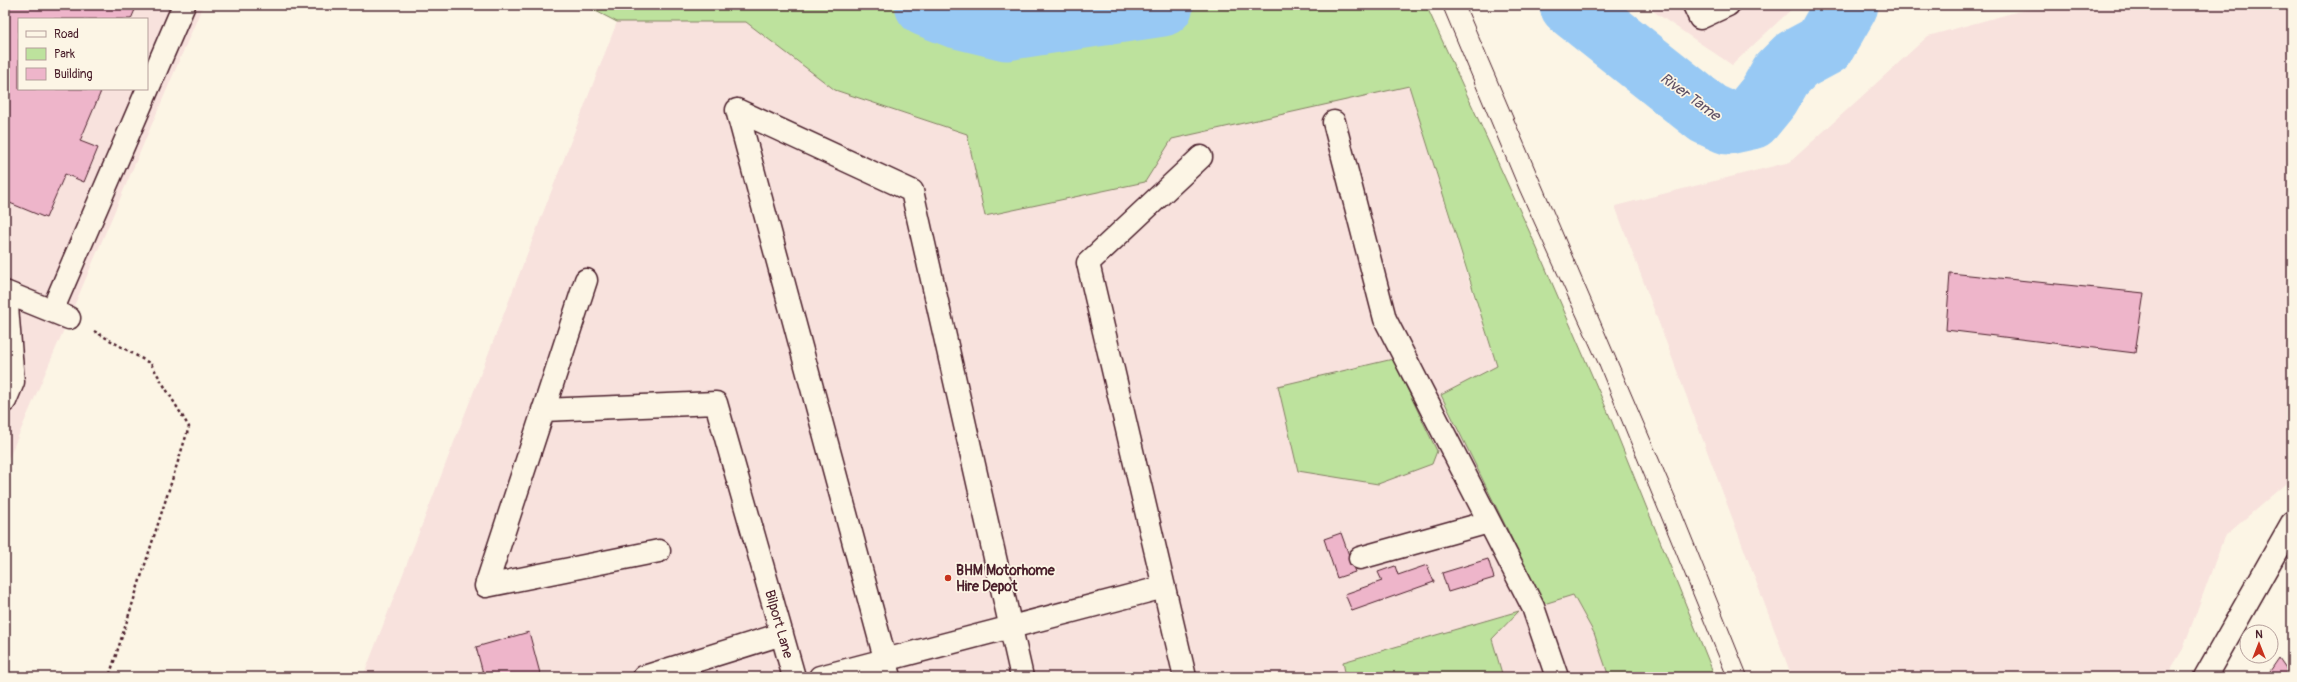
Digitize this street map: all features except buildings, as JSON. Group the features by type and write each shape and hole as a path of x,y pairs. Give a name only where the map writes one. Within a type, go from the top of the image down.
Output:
{"street":[{"path":"5,400 13,382 5,294 60,315 184,5"},
{"path":"1694,5 1700,18 1728,5"},
{"path":"888,668 738,110 912,191 1022,677"},
{"path":"1334,122 1386,319 1533,607 1557,677"},
{"path":"1185,677 1088,263 1201,157"},
{"path":"586,280 486,586 659,551"},
{"name":"Bilport Lane","path":"543,410 716,403 794,677"},
{"path":"1360,558 1489,522"},
{"path":"2204,677 2292,523"},
{"path":"820,677 888,668 1011,626 1164,587"},
{"path":"644,677 782,634"}],"path":[{"path":"60,315 115,342 151,364 189,427 109,677"}],"shaded area":[{"path":"5,5 203,5 5,467"},
{"path":"1644,5 1796,5 1732,65"},
{"path":"2053,5 2292,5 2292,478 2224,537 2183,649 2166,677 1792,677 1615,206 1790,162 1928,36 2016,12"},
{"path":"617,22 746,22 835,90 1172,139 1409,85 1471,288 1573,595 1619,677 363,677"}],"green space":[{"path":"584,5 1426,5 1536,246 1610,417 1715,677 1609,677 1594,633 1573,595 1544,604 1441,395 1497,366 1409,86 1172,139 1145,182 985,216 967,134 835,90 746,22 617,22"},
{"path":"1393,359 1437,451 1432,464 1378,484 1298,471 1278,386"},
{"path":"1519,611 1492,639 1503,677 1346,677 1343,662"}],"waterway":[{"name":"River Tame","path":"926,5 957,17 1006,29 1162,5"},
{"name":"River Tame","path":"1571,5 1708,114 1728,123 1751,118 1769,96 1781,75 1796,60 1824,45 1847,5"}],"tram line":[{"path":"1442,5 1519,189 1598,363 1727,677"},
{"path":"1465,5 1677,501 1748,677"}],"place":[{"name":"BHM Motorhome Hire Depot","path":"948,578"}]}
